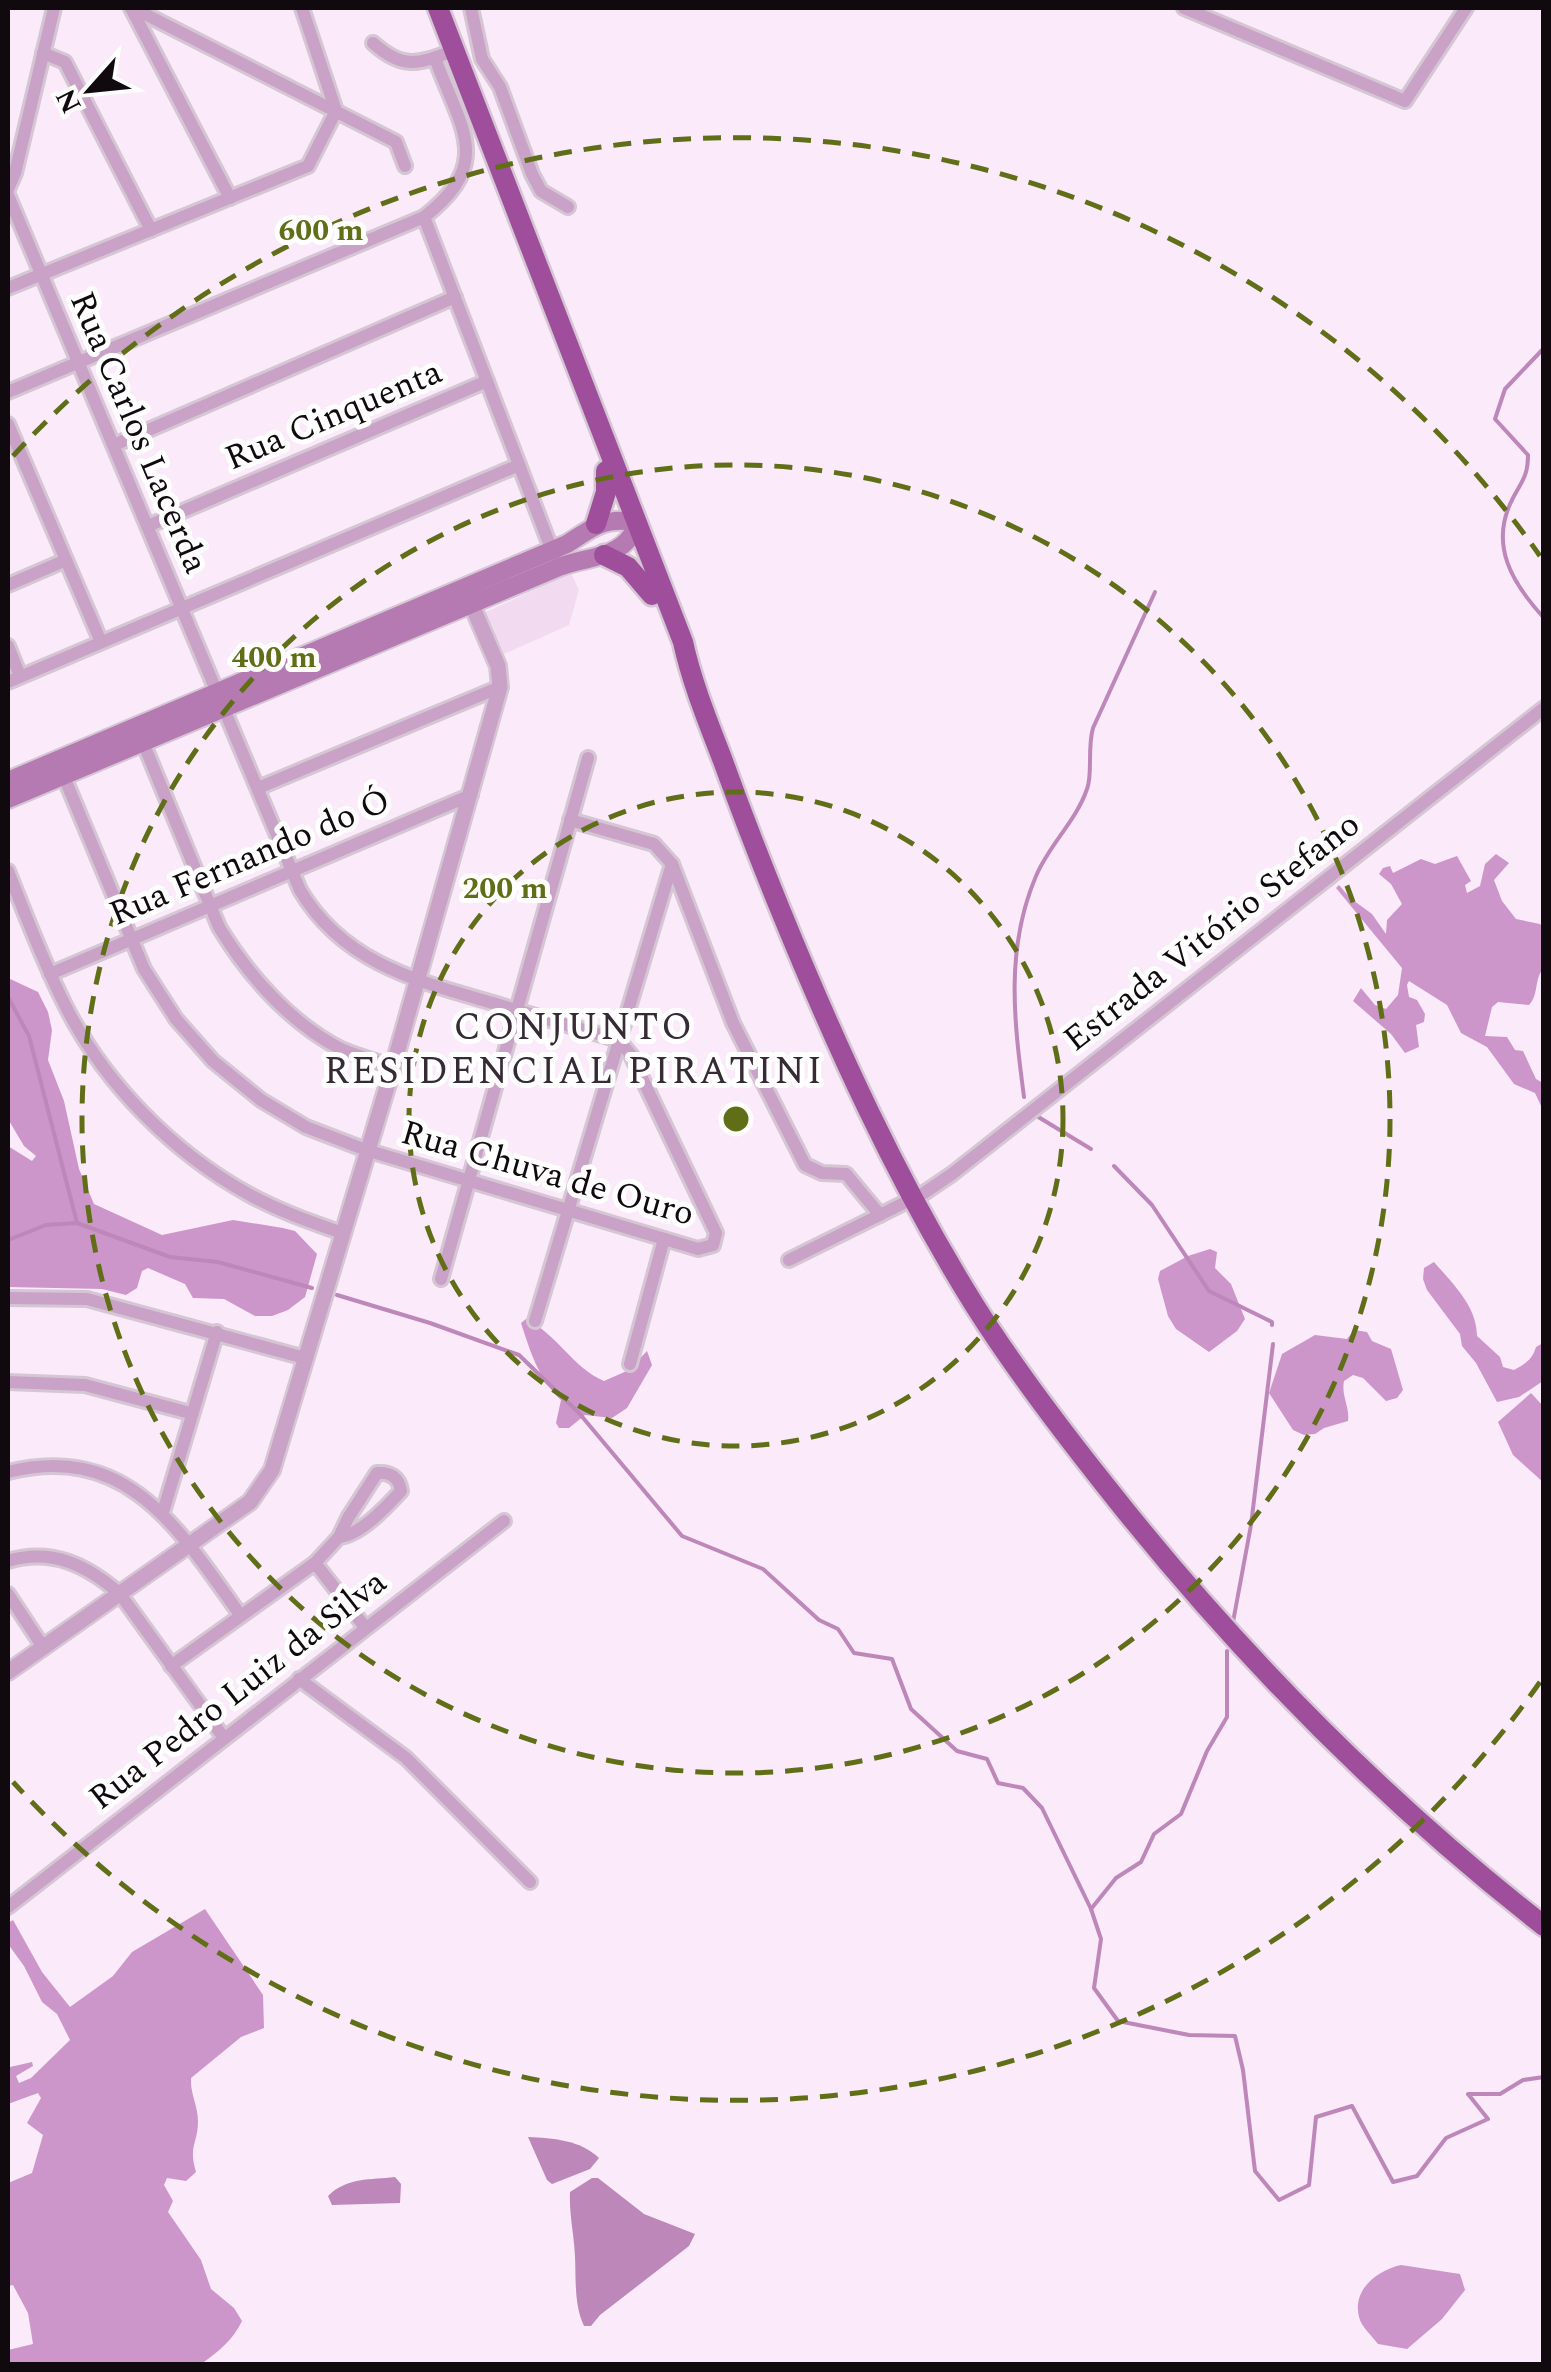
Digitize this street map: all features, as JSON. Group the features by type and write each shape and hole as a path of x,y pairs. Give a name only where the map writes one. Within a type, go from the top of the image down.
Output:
{"highway":[{"path":"438,8 449,59 505,185 562,335 581,372 652,596 690,676 798,952 913,1198 975,1307 1026,1382 1164,1561 1246,1654 1458,1858 1544,1926"},
{"path":"562,335 570,375 606,470 683,642 690,676"},
{"path":"596,524 606,492 606,470"},
{"path":"604,555 628,567 652,596"}],"main road":[{"path":"8,799 60,768 556,559 604,555 621,547 632,527 612,520 596,524 556,559"},
{"path":"8,781 60,768"}],"street":[{"path":"8,192 54,8"},
{"path":"132,8 396,142 405,166"},
{"path":"132,8 230,198"},
{"path":"8,288 308,166 336,111 302,8"},
{"path":"471,8 482,60 500,87 532,174 541,191 568,207"},
{"path":"1184,8 1405,102 1466,8"},
{"path":"373,42 391,59 401,62 482,60"},
{"path":"43,53 64,62 151,230"},
{"path":"8,392 424,217 444,202 462,180 468,154 449,59"},
{"path":"505,185 532,174"},
{"name":"Rua Carlos Lacerda","path":"8,192 310,907 348,946 374,963 418,981 619,1040"},
{"path":"424,217 556,559"},
{"path":"114,445 455,297"},
{"name":"Rua Cinquenta","path":"148,526 487,380"},
{"path":"8,424 101,642"},
{"path":"8,646 14,679 519,464"},
{"path":"8,585 66,560"},
{"path":"8,1672 250,1502 262,1490 272,1470 393,1067 500,687 498,666 468,596"},
{"path":"258,788 500,687"},
{"name":"Estrada Vitório Stefano","path":"913,1198 952,1174 1544,708"},
{"path":"140,734 210,904 236,956 271,996 340,1048 393,1067"},
{"path":"441,1278 588,758"},
{"name":"Rua Chuva de Ouro","path":"60,768 144,970 176,1020 213,1061 261,1100 306,1127 366,1150 698,1249 714,1245 716,1233 631,1055 619,1040"},
{"name":"Rua Fernando do Ó","path":"50,974 471,795"},
{"path":"570,820 654,844 672,864 732,1023 798,1153 814,1170 846,1174 880,1215"},
{"path":"535,1321 672,864"},
{"path":"8,871 66,1007 109,1075 138,1108 186,1150 250,1195 342,1233"},
{"path":"789,1260 913,1198"},
{"path":"630,1364 664,1238"},
{"path":"8,1298 88,1300 306,1358"},
{"path":"163,1512 217,1332"},
{"path":"8,1382 85,1385 190,1413"},
{"path":"8,1472 53,1466 83,1469 138,1491 163,1512 241,1616"},
{"path":"171,1666 315,1563 339,1537 377,1472 396,1478 401,1490 395,1498 358,1530 339,1537"},
{"name":"Rua Pedro Luiz da Silva","path":"8,1907 504,1521"},
{"path":"8,1562 36,1556 73,1562 86,1567 120,1594 224,1738"},
{"path":"315,1563 364,1627"},
{"path":"8,1594 43,1647"},
{"path":"299,1679 406,1758 530,1882"}],"shaded area":[{"path":"571,573 579,590 569,625 504,654 484,613"},
{"path":"1496,854 1509,863 1494,880 1502,901 1516,919 1543,928 1543,969 1529,1005 1498,1002 1492,1007 1485,1036 1507,1037 1515,1050 1523,1051 1536,1079 1543,1083 1543,1110 1535,1093 1514,1084 1487,1047 1461,1033 1447,1005 1409,981 1409,997 1417,1000 1425,1014 1424,1022 1416,1025 1419,1047 1405,1053 1391,1034 1353,1001 1361,988 1375,1005 1386,1009 1398,995 1402,968 1336,888 1339,885 1372,914 1386,934 1387,920 1402,904 1391,884 1379,874 1383,868 1390,866 1393,873 1421,859 1435,864 1457,856 1471,881 1465,885 1467,893 1480,886 1485,864"},
{"path":"8,978 38,992 48,1012 52,1030 48,1060 64,1101 79,1169 94,1204 162,1235 233,1220 295,1231 317,1254 305,1297 288,1310 272,1316 255,1316 224,1299 193,1298 185,1284 148,1268 142,1271 137,1288 126,1295 102,1289 8,1287 8,1146 32,1161 36,1156 24,1146 8,1119"},
{"path":"1210,1249 1217,1252 1215,1268 1231,1284 1245,1319 1237,1331 1209,1352 1176,1329 1168,1316 1158,1279 1160,1271"},
{"path":"1434,1262 1462,1296 1473,1315 1477,1336 1500,1357 1503,1367 1518,1368 1543,1343 1543,1381 1519,1397 1497,1402 1462,1346 1460,1334 1427,1290 1424,1268"},
{"path":"526,1319 604,1381 629,1370 647,1351 652,1365 627,1408 612,1418 585,1415 569,1428 559,1428 556,1423 561,1400 536,1364 521,1323"},
{"path":"1354,1330 1367,1332 1372,1341 1391,1349 1403,1390 1397,1398 1386,1401 1363,1378 1353,1375 1343,1386 1348,1421 1315,1434 1293,1430 1269,1393 1282,1354 1315,1335 1347,1339"},
{"path":"1531,1393 1543,1406 1543,1482 1513,1455 1498,1422"},
{"path":"205,1909 263,1995 264,2028 241,2037 191,2078 198,2121 193,2150 196,2172 186,2181 167,2178 164,2185 173,2201 168,2212 201,2260 211,2289 234,2308 242,2321 224,2346 201,2364 8,2364 8,2350 33,2344 28,2313 13,2285 8,2286 8,2183 32,2173 43,2135 27,2123 41,2098 38,2093 8,2104 8,2059 10,2067 32,2062 33,2066 16,2076 19,2083 31,2078 70,2040 57,2014 42,2002 8,1944 8,1923 13,1920 42,1972 70,2007 113,1976 132,1952"},
{"path":"528,2137 575,2144 599,2158 590,2169 552,2184"},
{"path":"395,2177 401,2184 400,2203 332,2205 328,2196 351,2182"},
{"path":"598,2178 644,2214 695,2234 689,2246 591,2326 584,2326 577,2301 570,2192"},
{"path":"1401,2265 1460,2274 1465,2290 1442,2319 1407,2349 1378,2344 1362,2324 1358,2307 1369,2282"}],"waterway":[{"path":"1544,348 1505,389 1495,419 1528,455 1526,473 1506,515 1504,548 1514,577 1544,618"},
{"path":"1024,1097 1015,985 1026,903 1041,865 1082,801 1089,783 1093,728 1155,592"},
{"path":"8,997 29,1036 77,1223"},
{"path":"1035,1115 1091,1149"},
{"path":"1114,1166 1152,1205 1209,1291 1272,1325"},
{"path":"8,1240 46,1225 77,1223 170,1257 218,1262 312,1288"},
{"path":"337,1295 519,1355 579,1413 682,1536 763,1569 819,1620 838,1629 854,1653 892,1659 911,1709 957,1751 987,1759 998,1783 1023,1788 1042,1808 1091,1909 1101,1939 1094,1988 1118,2021 1189,2035 1235,2036 1255,2171 1279,2200 1309,2185 1316,2117 1352,2106 1393,2182 1417,2176 1446,2138 1488,2119 1468,2094 1500,2094 1523,2080 1544,2077"},
{"path":"1233,1622 1251,1525 1273,1344"},
{"path":"1091,1909 1116,1878 1141,1862 1154,1834 1181,1814 1207,1751 1227,1717 1227,1651"}],"district":[{"name":"CONJUNTO RESIDENCIAL PIRATINI","path":"574,1048"}]}
